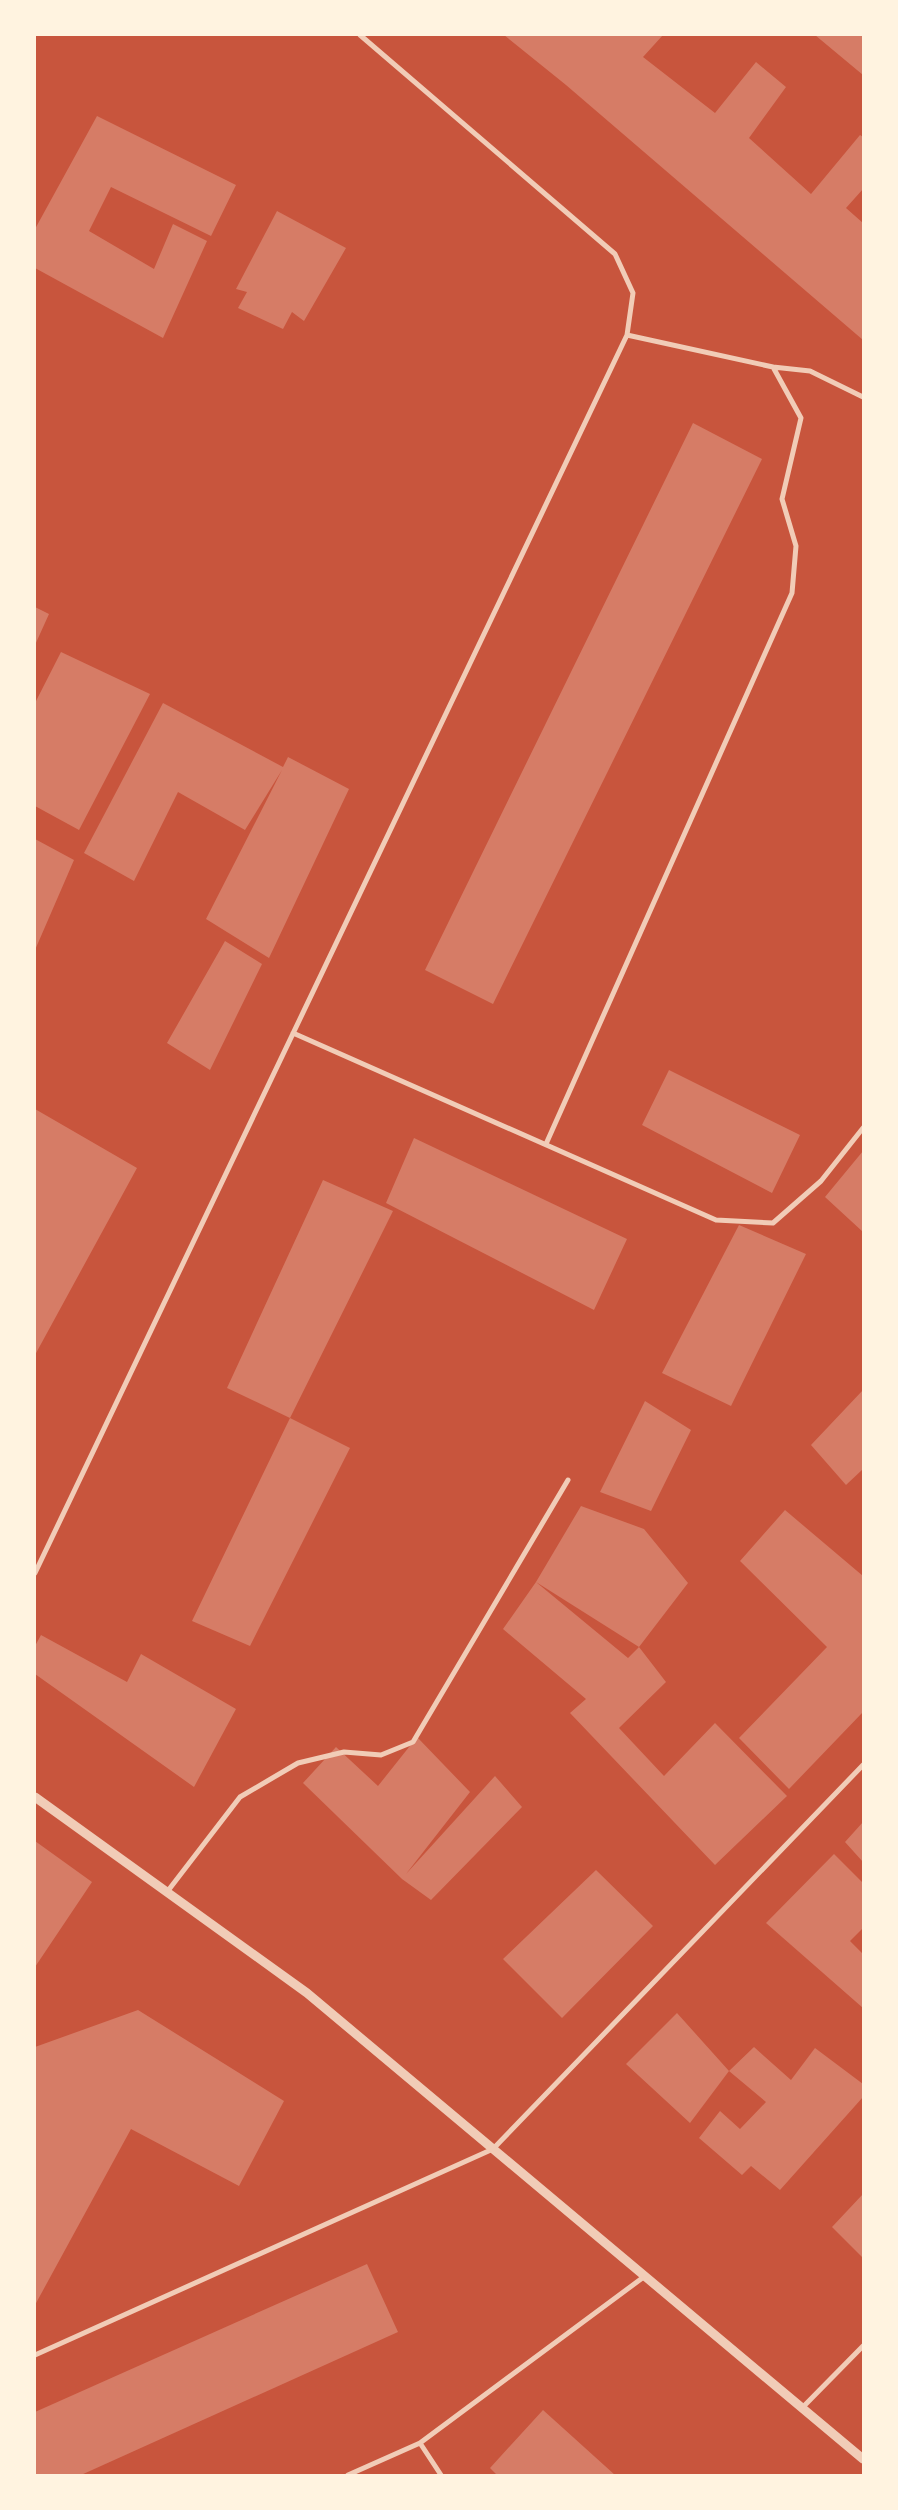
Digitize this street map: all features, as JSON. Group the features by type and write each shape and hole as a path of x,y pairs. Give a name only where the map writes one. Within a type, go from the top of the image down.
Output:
{"street":[{"path":"35,1573 627,335 634,293 615,254 360,35"},
{"path":"627,335 773,366 810,371 863,397"},
{"path":"546,1144 792,593 796,546 782,499 801,418 773,366"},
{"path":"293,1033 716,1220 773,1223 821,1181 863,1128"},
{"path":"167,1892 240,1797 298,1764 344,1752 381,1755 413,1742 568,1480"},
{"path":"35,2355 493,2149 863,1765"},
{"path":"35,1797 307,1993 863,2459"},
{"path":"348,2475 420,2443 645,2276"},
{"path":"802,2408 863,2346"},
{"path":"420,2443 441,2475"}],"building":[{"path":"504,35 663,35 643,57 715,113 756,62 786,87 749,138 811,194 860,135 863,137 863,189 846,208 863,223 863,340 566,85"},
{"path":"815,35 863,35 863,75"},
{"path":"97,116 236,185 211,236 111,187 89,231 154,269 173,224 207,241 163,338 35,268 35,229"},
{"path":"277,211 346,248 304,321 292,312 283,329 238,308 247,292 236,289"},
{"path":"693,423 762,459 493,1004 425,970"},
{"path":"35,607 49,614 35,645"},
{"path":"61,652 150,694 79,830 35,806 35,703"},
{"path":"163,703 283,767 288,757 349,789 269,958 206,919 282,770 245,830 178,792 134,881 84,853"},
{"path":"35,839 74,860 35,950"},
{"path":"225,941 262,964 210,1070 167,1043"},
{"path":"669,1070 800,1135 772,1193 642,1125"},
{"path":"35,1109 137,1168 35,1355"},
{"path":"414,1138 627,1239 594,1310 386,1203"},
{"path":"863,1151 863,1232 825,1197"},
{"path":"323,1180 393,1211 290,1418 227,1388"},
{"path":"739,1225 806,1254 731,1406 662,1373"},
{"path":"863,1390 863,1469 846,1485 811,1445"},
{"path":"645,1401 691,1430 651,1511 600,1492"},
{"path":"290,1418 350,1448 250,1646 192,1621"},
{"path":"581,1506 644,1529 688,1583 639,1647 536,1582"},
{"path":"785,1510 863,1576 863,1712 789,1789 739,1738 827,1647 740,1561"},
{"path":"536,1582 628,1658 639,1647 666,1682 619,1728 664,1776 715,1723 787,1796 715,1865 570,1713 586,1699 503,1629"},
{"path":"41,1635 127,1682 141,1654 236,1709 194,1787 35,1674 35,1646"},
{"path":"417,1737 470,1792 406,1874 495,1776 522,1807 431,1900 402,1879 303,1783 336,1747 378,1786"},
{"path":"863,1822 863,1862 845,1842"},
{"path":"35,1841 92,1882 35,1967"},
{"path":"834,1854 863,1883 863,1928 850,1941 863,1954 863,2008 766,1923"},
{"path":"596,1870 653,1926 562,2018 503,1959"},
{"path":"138,2010 284,2101 239,2186 131,2129 35,2305 35,2047"},
{"path":"677,2013 729,2071 690,2123 626,2064"},
{"path":"754,2047 791,2080 815,2048 863,2084 863,2097 780,2190 751,2166 742,2175 699,2138 720,2111 740,2129 766,2102 729,2071"},
{"path":"863,2194 863,2258 832,2227"},
{"path":"367,2264 398,2332 81,2475 35,2475 35,2412"},
{"path":"543,2410 615,2475 497,2475 490,2468"}]}
